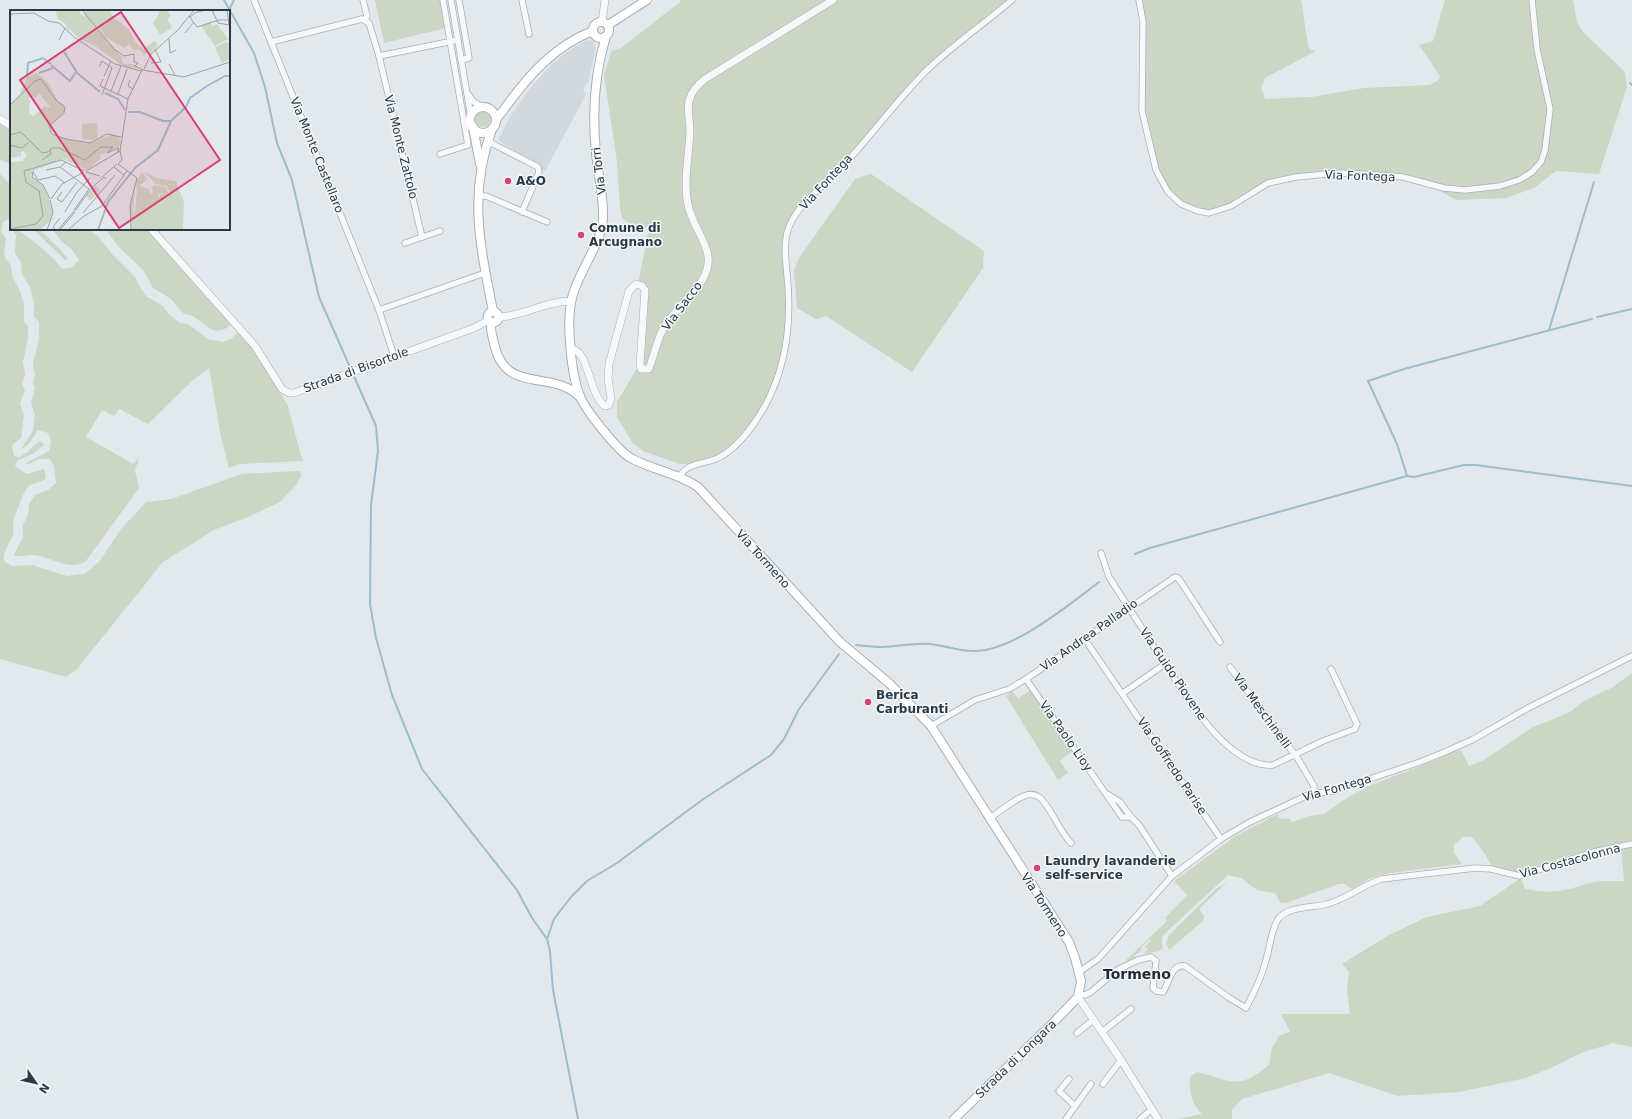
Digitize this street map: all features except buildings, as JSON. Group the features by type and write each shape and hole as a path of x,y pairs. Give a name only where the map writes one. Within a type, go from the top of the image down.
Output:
{"main road":[{"path":"605,23 610,30 606,36 599,38 595,36 593,31 595,24 605,23 647,0"},
{"path":"580,398 564,386 515,375 503,366 497,356 490,328 491,321 488,315 496,314 486,273 477,216 480,167 487,141 496,120 526,81 549,58 565,45 593,31"},
{"name":"Via Torri","path":"571,301 576,286 598,237 603,219 596,152 593,101 597,73 606,36"},
{"path":"480,167 470,117 475,110 485,107 497,107 509,102"},
{"path":"485,107 494,114 496,120"},
{"path":"473,128 481,132 487,132 492,129"},
{"name":"Via Tormeno","path":"571,301 571,349 580,398 623,452 641,463 680,476 698,487 840,642 889,683 931,726 1068,942 1079,972 1081,985 1078,995"},
{"path":"564,386 576,381"},
{"name":"Strada di Longara","path":"954,1119 1052,1025 1078,995"}],"street":[{"name":"Via Monte Castellaro","path":"254,0 379,310 394,356"},
{"name":"Via Monte Zattolo","path":"363,0 367,16 366,20 369,23 379,56 422,237"},
{"path":"440,154 468,145 449,42 444,0"},
{"path":"451,0 462,60 470,117"},
{"path":"459,0 469,58 462,60"},
{"path":"522,0 529,34"},
{"path":"605,0 605,23"},
{"name":"Via Sacco","path":"571,349 576,350 582,355 598,398 606,406 609,405 611,400 608,378 609,364 629,291 636,284 642,286 645,290 640,364 641,369 650,369 660,335 667,322 705,276 708,265 708,254 706,247 692,218 686,194 690,131 689,100 691,93 705,79 833,0"},
{"name":"Via Fontega","path":"680,476 686,467 709,462 735,446 754,423 770,394 780,370 788,334 789,308 785,246 787,232 795,216 840,170 925,73 948,50 1012,0"},
{"name":"Via Fontega","path":"1139,0 1142,15 1143,41 1142,111 1156,170 1168,192 1181,204 1198,211 1210,213 1231,206 1268,183 1296,177 1338,173 1369,174 1403,177 1444,188 1465,190 1500,186 1519,180 1532,172 1540,162 1546,150 1550,109 1536,49 1532,0"},
{"path":"271,42 362,19 366,20"},
{"path":"379,56 458,40"},
{"path":"466,91 472,100 485,107"},
{"path":"0,119 10,125"},
{"path":"487,141 538,167 539,172 522,212"},
{"path":"478,196 486,196 547,222"},
{"name":"Strada di Bisortole","path":"152,230 238,325 255,346 282,389 286,391 294,393 491,321"},
{"path":"405,243 440,231"},
{"path":"379,310 486,273"},
{"path":"496,314 508,316 553,302 571,301"},
{"name":"Via Guido Piovene","path":"1101,553 1109,577 1128,608 1200,717 1221,740 1254,763 1265,766 1273,765 1294,754"},
{"name":"Via Andrea Palladio","path":"931,726 975,700 1009,689 1026,679 1128,608 1176,577 1220,642"},
{"name":"Via Goffredo Parise","path":"1084,638 1221,839"},
{"name":"Via Fontega","path":"1079,972 1098,959 1172,876 1221,839 1270,812 1310,794 1334,791 1434,756 1472,740 1528,708 1632,656"},
{"path":"1123,694 1165,664"},
{"name":"Via Meschinelli","path":"1230,667 1294,754 1314,786 1314,790 1310,794"},
{"name":"Via Meschinelli","path":"1294,754 1355,729 1357,726 1331,669"},
{"name":"Via Paolo Lioy","path":"1026,679 1106,794 1120,802 1139,825 1172,876"},
{"path":"990,819 1024,796 1032,794 1039,796 1064,836 1071,843"},
{"name":"Via Costacolonna","path":"1078,995 1086,995 1091,992 1117,970 1138,960 1151,957 1156,961 1153,988 1156,991 1163,992 1170,975 1182,965 1246,1008 1262,972 1272,933 1278,919 1287,912 1337,901 1369,883 1382,879 1475,868 1491,869 1520,876 1593,852 1632,844"},
{"path":"1078,995 1158,1119"},
{"path":"1102,1032 1131,1009"},
{"path":"1077,1033 1093,1020"},
{"path":"1103,1084 1121,1060"},
{"path":"1069,1079 1059,1091 1075,1106"},
{"path":"1066,1119 1091,1084"},
{"path":"1140,1119 1152,1109"}],"shaded area":[{"path":"587,40 593,41 596,48 588,82 583,90 587,93 545,171 498,140 511,115 530,88 553,63 571,49"}],"green space":[{"path":"375,0 441,0 446,28 384,43"},
{"path":"680,0 1012,0 948,50 795,216 787,232 788,334 773,388 745,435 721,456 694,464 679,464 643,451 632,442 617,417 617,402 636,370 641,369 645,290 638,285 649,228 631,224 622,218 617,162 604,75 611,51 621,48 680,2"},
{"path":"1139,0 1301,0 1308,45 1311,50 1316,51 1265,78 1261,88 1265,99 1311,97 1364,88 1429,85 1438,81 1440,76 1419,45 1433,41 1445,0 1573,0 1577,22 1583,32 1625,72 1627,87 1599,174 1556,171 1534,188 1506,198 1456,200 1426,183 1403,177 1338,173 1268,183 1231,206 1209,213 1181,204 1161,181 1142,111 1143,41"},
{"path":"480,111 486,111 491,116 489,125 486,127 480,127 475,122 475,116"},
{"path":"0,121 10,127 10,164 0,160"},
{"path":"0,174 10,184 10,218 3,222 1,231 6,238 4,255 11,266 12,276 20,291 24,304 24,322 28,326 28,338 23,362 25,374 22,384 25,390 20,403 24,415 21,438 12,445 14,456 19,457 23,455 40,441 44,445 34,453 17,461 15,466 27,474 44,469 46,478 29,486 25,491 15,517 13,535 5,551 4,561 12,566 32,565 67,576 84,574 99,562 121,529 146,502 171,499 242,474 299,471 302,474 296,485 280,502 248,517 214,530 163,562 77,669 66,677 0,659"},
{"path":"871,174 984,251 983,268 912,372 826,316 816,319 797,308 794,271 799,258 855,179"},
{"path":"13,230 17,230 31,239 62,269 72,267 79,260 71,248 63,243 53,230 89,230 98,236 112,254 135,277 146,296 163,306 170,315 180,323 188,324 208,339 223,342 231,339 240,330 263,360 273,381 288,406 301,456 304,461 240,464 229,468 221,437 209,368 192,381 148,424 119,409 114,416 102,410 86,437 133,464 139,458 135,471 139,488 86,561 72,565 39,556 14,555 23,537 23,525 28,515 29,504 35,495 48,490 56,483 54,466 50,459 39,459 26,465 28,462 49,451 51,442 48,433 38,430 28,445 21,449 33,431 35,415 31,403 35,388 33,383 35,375 33,363 39,338 39,322 34,317 34,303 30,287 22,274 21,262 15,253 16,235"},
{"path":"34,230 40,230 59,248 68,259 65,260"},
{"path":"106,230 151,230 234,322 219,331 214,330 192,316 184,314 171,299 153,288 144,271 119,247"},
{"path":"1632,673 1632,840 1567,856 1517,873 1492,867 1485,854 1472,837 1463,837 1454,845 1454,853 1462,864 1391,873 1371,878 1352,889 1345,884 1339,884 1286,903 1280,902 1275,893 1257,890 1241,878 1228,875 1162,936 1162,949 1145,954 1144,952 1148,950 1145,946 1151,941 1149,939 1141,948 1142,950 1134,956 1135,959 1128,962 1126,960 1167,921 1165,918 1187,895 1174,881 1237,835 1278,814 1279,818 1290,819 1292,822 1310,816 1324,814 1348,797 1371,785 1436,760 1448,753 1461,750 1469,766 1484,760 1531,728 1570,712 1582,702 1613,687"},
{"path":"1033,689 1074,750 1060,761 1068,773 1058,780 1006,696 1012,691 1018,698"},
{"path":"1632,846 1632,1047 1613,1043 1581,1053 1526,1078 1459,1092 1398,1096 1329,1073 1242,1099 1232,1110 1232,1119 1177,1119 1202,1114 1195,1106 1190,1092 1190,1077 1197,1072 1234,1082 1249,1079 1269,1065 1272,1048 1279,1036 1290,1032 1281,1014 1350,1014 1347,991 1349,972 1342,964 1389,935 1427,917 1480,906 1521,878 1525,889 1549,892 1570,889 1595,882 1624,881 1621,848"},
{"path":"1227,882 1199,909 1204,916 1203,921 1169,950 1166,943 1169,935 1216,889"}],"waterway":[{"path":"224,0 230,10"},
{"path":"230,8 234,0"},
{"path":"230,11 254,53 265,87 277,143 292,180 319,297 376,426 378,451 371,505 370,604 376,638 392,695 422,769 517,890 532,918 547,939 550,951 553,990 578,1119"},
{"path":"1549,330 1594,182"},
{"path":"1597,317 1632,309"},
{"path":"1135,554 1150,548 1407,476 1397,444 1368,381 1404,369 1592,319"},
{"path":"1407,476 1414,477 1464,465 1476,465 1632,486"},
{"path":"856,645 883,647 931,644 968,651 988,649 1005,644 1039,626 1099,582"},
{"path":"547,939 554,919 571,897 587,881 617,863 702,800 771,755 784,739 799,709 839,654"}],"place":[{"name":"A&O","path":"508,181"},
{"name":"Comune di Arcugnano","path":"581,235"},
{"name":"Berica Carburanti","path":"868,702"},
{"name":"Laundry lavanderie self-service","path":"1037,868"}],"district":[{"name":"Tormeno","path":"1137,974"}]}
